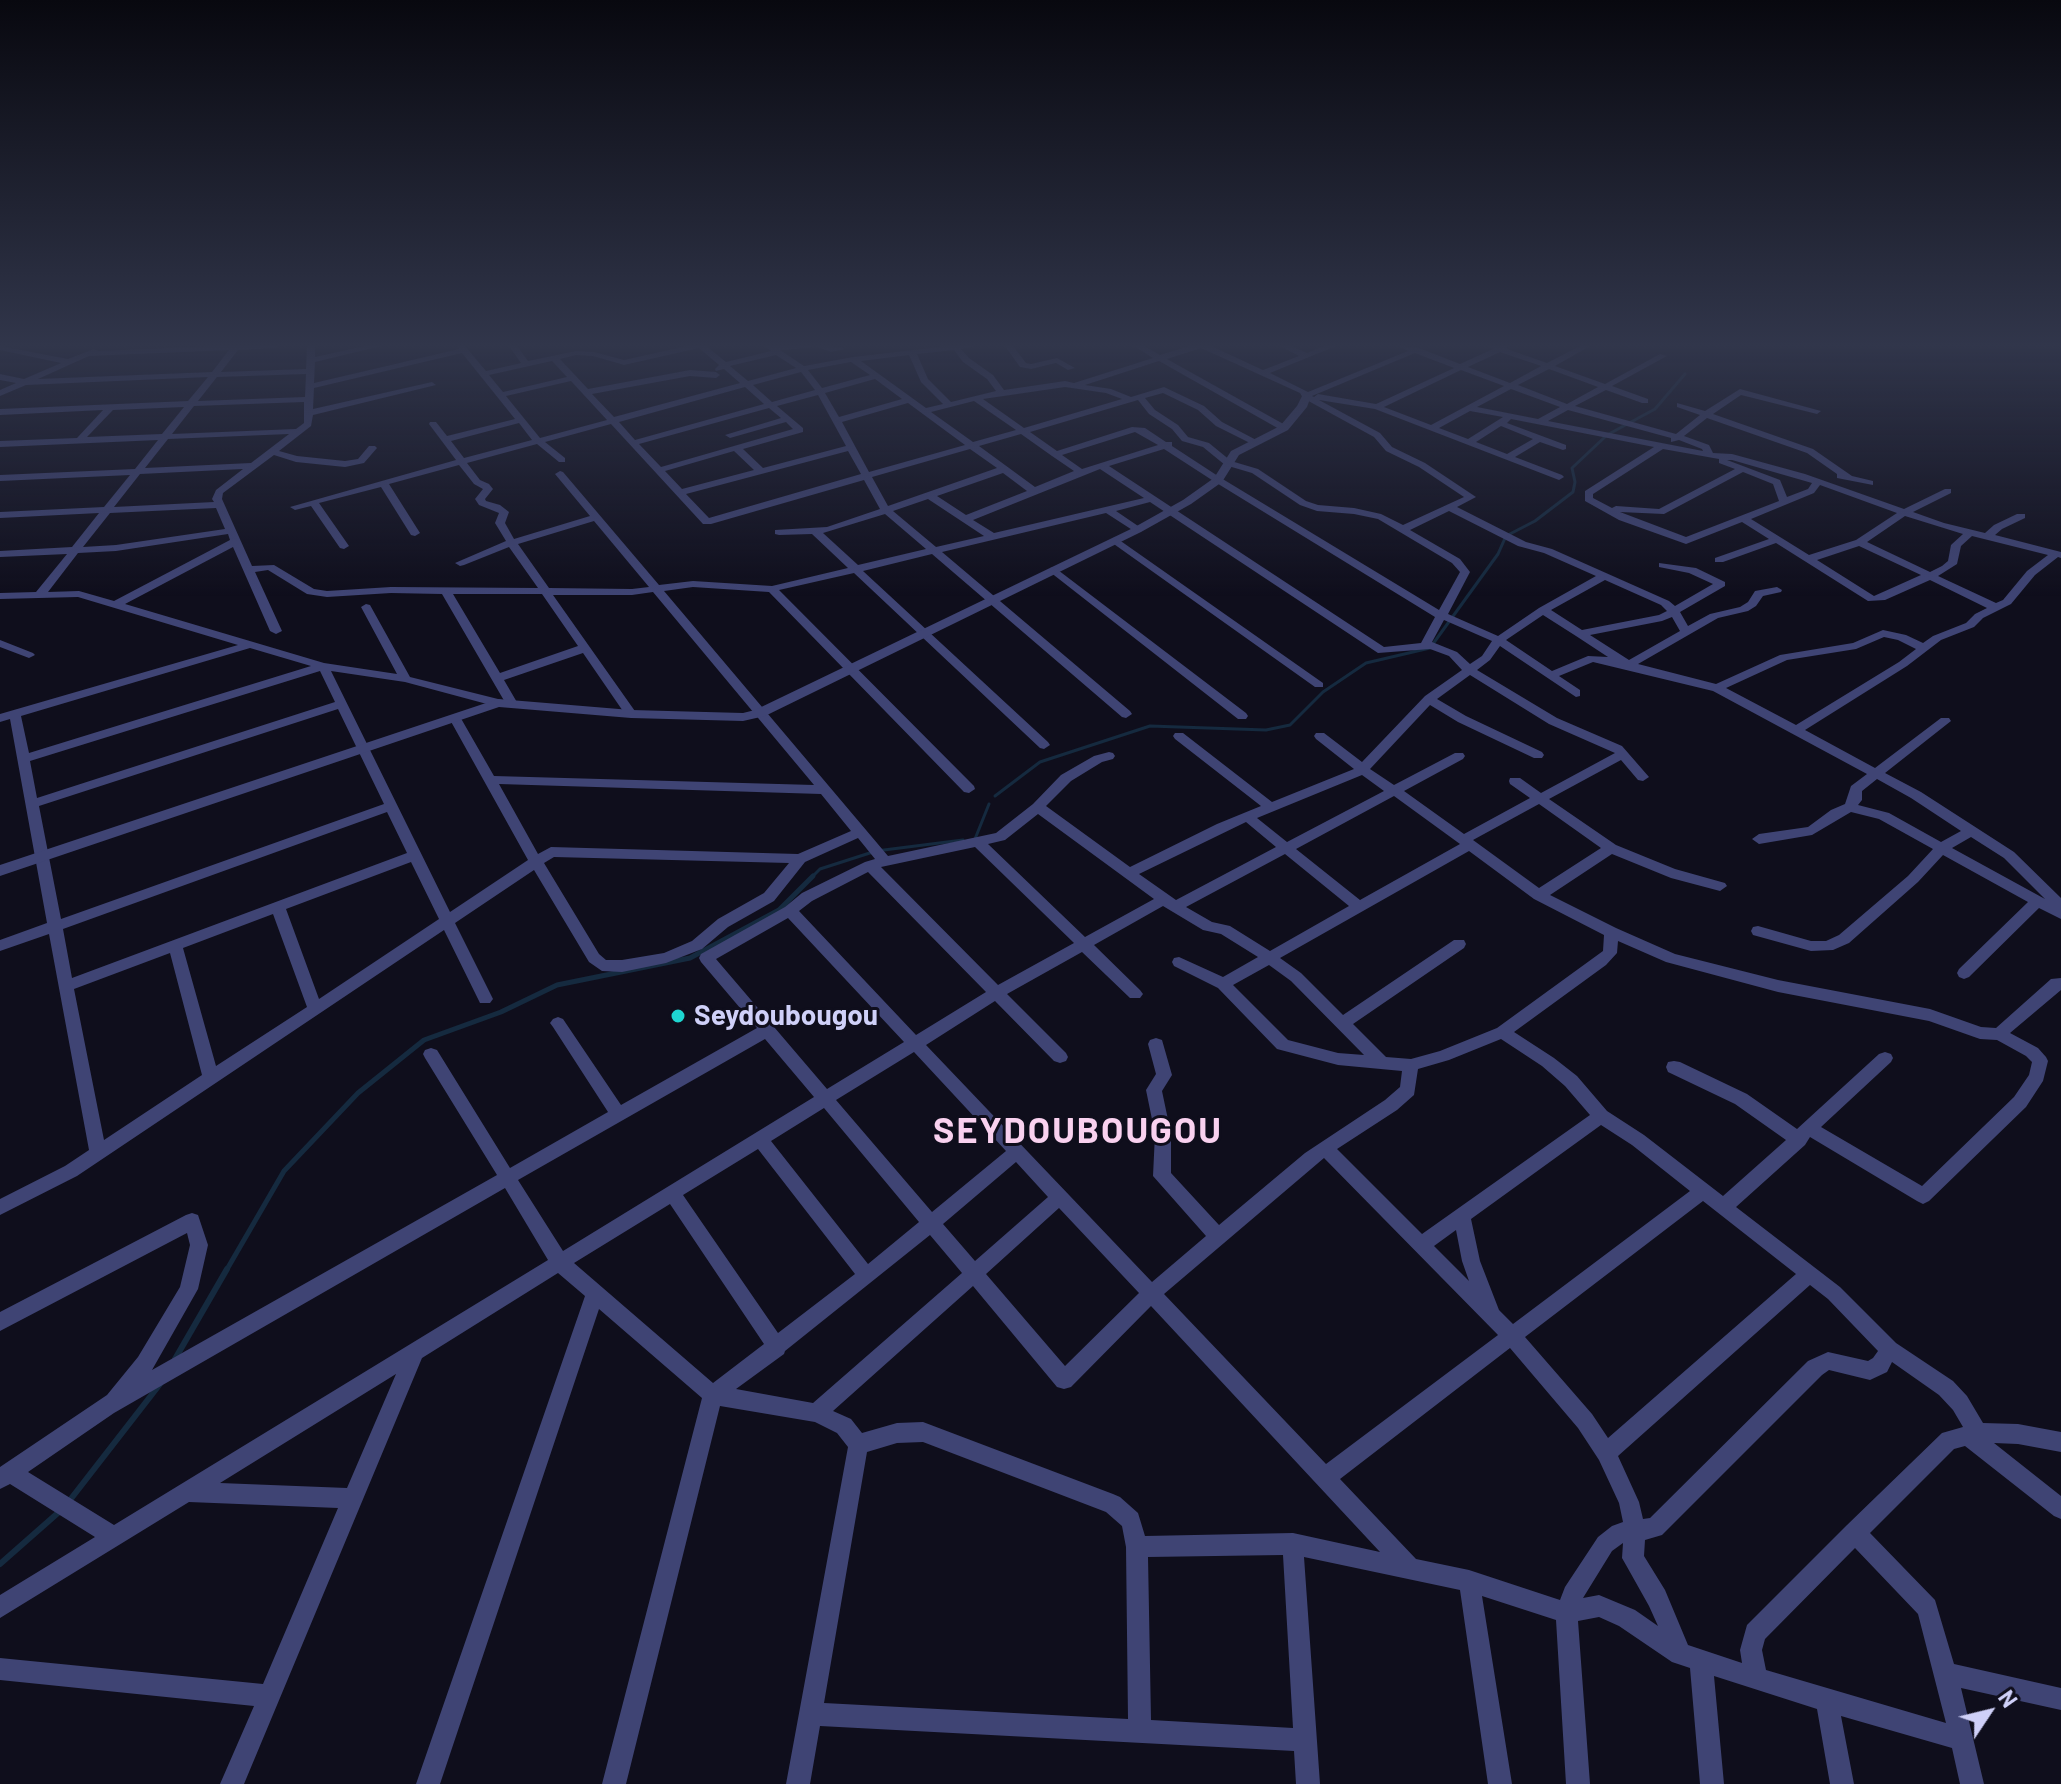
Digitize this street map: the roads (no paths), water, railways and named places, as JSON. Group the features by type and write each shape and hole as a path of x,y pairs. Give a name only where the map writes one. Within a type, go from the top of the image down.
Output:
{"street":[{"path":"79,441 90,429"},
{"path":"40,594 170,429"},
{"path":"276,631 219,505 219,492 299,429"},
{"path":"437,429 477,482 488,489 480,499 482,503 504,512 500,523 631,714"},
{"path":"444,440 485,429"},
{"path":"528,429 562,460"},
{"path":"295,507 580,429"},
{"path":"621,429 707,522 1020,429"},
{"path":"633,443 683,429"},
{"path":"730,435 750,429"},
{"path":"659,470 799,429"},
{"path":"840,429 885,509 1126,714"},
{"path":"949,429 1034,491"},
{"path":"1021,429 1081,472"},
{"path":"1055,454 1134,429"},
{"path":"1137,429 1441,614 1499,640 1576,693"},
{"path":"1177,429 1185,439"},
{"path":"1230,429 1257,443"},
{"path":"0,596 79,594 323,666 405,679 505,703 631,714 743,717 760,713 1137,530 1218,480 1235,453 1282,429"},
{"path":"1368,429 1389,449 1422,465 1471,497 1403,529"},
{"path":"1434,429 1559,477"},
{"path":"1469,442 1490,429"},
{"path":"1517,429 1563,447"},
{"path":"1575,429 1710,456 1732,457 1802,476 1903,513 1970,533 2059,554"},
{"path":"1650,429 1706,447 1710,456 1777,482 1784,502"},
{"path":"1687,429 1588,493 1588,499 1593,505 1681,541 1811,491 1817,482"},
{"path":"1749,429 1810,451 1847,476"},
{"path":"0,444 296,431"},
{"path":"1508,457 1540,438"},
{"path":"966,519 1081,472 1185,439 1206,445 1228,463 1255,471 1310,506 1381,517 1456,561 1465,572 1425,645"},
{"path":"680,493 851,447"},
{"path":"271,451 296,459 345,464 361,461 372,448"},
{"path":"736,448 761,471"},
{"path":"0,478 252,466"},
{"path":"1102,466 1382,651 1425,645 1453,654 1468,669 1553,721 1598,739 1622,754 1643,777"},
{"path":"779,532 817,533 1004,469"},
{"path":"1608,511 1661,512 1741,470"},
{"path":"560,474 860,832 877,863 1060,1057"},
{"path":"1802,476 1847,476 1870,483"},
{"path":"384,484 415,533"},
{"path":"1808,559 1860,542 1903,513 1948,491"},
{"path":"928,494 992,537"},
{"path":"249,570 270,567 311,592 327,594 391,590 547,592 657,589 693,584 772,589 1152,499"},
{"path":"313,502 344,546"},
{"path":"0,515 219,505"},
{"path":"1450,508 1522,544 1548,551 1665,603 1675,612 1686,632"},
{"path":"1107,509 1137,530"},
{"path":"1988,536 1998,527 2021,516"},
{"path":"460,563 513,542 596,517"},
{"path":"1743,518 1872,599 1881,598 1946,568 1953,562 1956,545 1970,533"},
{"path":"817,533 1044,745"},
{"path":"0,554 116,548 233,536"},
{"path":"115,605 233,536"},
{"path":"1719,560 1777,539"},
{"path":"1115,540 1319,685"},
{"path":"1860,542 1995,607"},
{"path":"1798,729 1952,630 1970,625 2007,602 2031,573 2059,554"},
{"path":"1580,634 1662,618 1721,584 1704,574 1663,565"},
{"path":"1054,570 1242,716"},
{"path":"1131,872 1248,817 1362,770 1429,699 1486,658 1499,640 1543,610 1605,576"},
{"path":"772,589 969,789"},
{"path":"1629,665 1714,616 1744,609 1752,604 1759,593 1777,590"},
{"path":"446,591 497,678 505,703"},
{"path":"366,607 405,679"},
{"path":"1543,610 1629,665"},
{"path":"1717,688 1784,657 1856,646 1883,633 1902,637 1923,648"},
{"path":"0,643 29,655"},
{"path":"98,1153 24,759 8,716 250,644"},
{"path":"497,678 585,648"},
{"path":"1552,675 1592,658 1717,688 1876,773 2009,855 2061,906"},
{"path":"323,666 485,999"},
{"path":"24,759 323,666"},
{"path":"1429,699 1462,719 1538,755"},
{"path":"0,871 505,703"},
{"path":"32,804 342,704"},
{"path":"455,718 536,862 594,958 602,965 622,966 666,958 697,945 723,923 769,897 800,859"},
{"path":"1759,839 1812,831 1836,813 1850,807 1855,800 1856,789 1945,721"},
{"path":"1179,736 1271,807"},
{"path":"1320,736 1362,770 1539,895 1611,932 1671,958 1778,986 1930,1015 1980,1033 1999,1034 2032,1052 2040,1061 2037,1076 2020,1102 1923,1196 1741,1099 1674,1067"},
{"path":"1223,984 1622,754"},
{"path":"1109,756 1073,773 1038,807 1000,837 877,863 807,897 790,911 706,958 1064,1380 1151,1294 1218,1236 1325,1148 1391,1105 1408,1090 1411,1065"},
{"path":"0,1607 997,993 1084,944 1287,848 1459,756"},
{"path":"491,780 825,790"},
{"path":"1515,781 1611,848 1671,873 1720,886"},
{"path":"0,946 391,806"},
{"path":"1038,807 1170,903 1208,926 1225,930 1296,977 1383,1064"},
{"path":"1850,807 1884,816 2061,914"},
{"path":"1248,817 1359,907"},
{"path":"1758,931 1811,946 1828,946 1844,939 1913,879 1941,848 1971,831"},
{"path":"0,1207 71,1171 551,852 800,859 860,832"},
{"path":"978,842 1135,994"},
{"path":"1539,895 1611,848"},
{"path":"66,986 415,855"},
{"path":"1964,973 2038,901"},
{"path":"278,907 315,1009"},
{"path":"790,911 1408,1566"},
{"path":"1179,962 1223,984 1283,1045 1301,1052 1411,1065 1455,1052 1502,1032 1610,953 1611,932"},
{"path":"1343,1023 1459,944"},
{"path":"175,945 211,1078"},
{"path":"1999,1034 2056,983 2061,984"},
{"path":"558,1023 619,1115"},
{"path":"115,1537 66,1506 5,1476 107,1406 767,1030"},
{"path":"1502,1032 1571,1081 1601,1116 1638,1140 1834,1293 1889,1349 1946,1388 1960,1403 1972,1434 2061,1509"},
{"path":"1156,1044 1164,1075 1154,1090 1163,1134 1162,1176 1218,1236"},
{"path":"431,1054 560,1263 713,1395 816,1413 844,1426 858,1444 798,1784"},
{"path":"1724,1207 1885,1058"},
{"path":"1421,1245 1601,1116"},
{"path":"760,1139 867,1276"},
{"path":"1325,1148 1512,1336 1585,1421 1606,1453 1629,1502 1635,1530 1633,1558 1690,1657 1712,1784"},
{"path":"614,1784 713,1395 777,1348 1017,1152"},
{"path":"1324,1478 1703,1191"},
{"path":"672,1193 777,1348"},
{"path":"816,1413 1060,1197"},
{"path":"1462,1216 1471,1261 1492,1316"},
{"path":"0,1322 192,1221 199,1245 189,1289 145,1364 107,1406"},
{"path":"1606,1453 1809,1274"},
{"path":"428,1784 595,1294"},
{"path":"1578,1784 1566,1613 1573,1595 1605,1544 1619,1533 1655,1528 1815,1368 1828,1361 1870,1371 1880,1365 1889,1349"},
{"path":"232,1784 414,1352"},
{"path":"858,1444 897,1433 923,1432 1113,1504 1131,1520 1137,1547 1140,1732"},
{"path":"1756,1678 1751,1650 1755,1633 1949,1440 1972,1434 2018,1434 2061,1442"},
{"path":"188,1492 353,1498"},
{"path":"1854,1532 1927,1608 1972,1784"},
{"path":"1137,1547 1293,1544 1469,1581 1566,1613 1599,1606 1627,1618 1690,1657 1827,1701 1962,1739"},
{"path":"1293,1544 1308,1784"},
{"path":"1469,1581 1500,1784"},
{"path":"0,1669 269,1696"},
{"path":"1946,1673 2061,1699"},
{"path":"1827,1701 1842,1784"},
{"path":"811,1714 1305,1740"}],"waterway":[{"path":"995,796 1040,762 1150,726 1266,730 1290,725 1323,692 1366,663 1430,648 1498,554 1506,536 1535,521 1573,492 1575,482 1572,468 1607,435 1618,429"},
{"path":"975,839 989,804"},
{"path":"226,1271 284,1171 358,1093 424,1040 501,1012 557,985 690,958 779,910 820,869 876,851 963,840"},
{"path":"175,1359 227,1269"},
{"path":"70,1500 160,1384"},
{"path":"0,1564 59,1512"}],"place":[{"name":"Seydoubougou","path":"678,1016"}],"district":[{"name":"SEYDOUBOUGOU","path":"1078,1131"}]}
